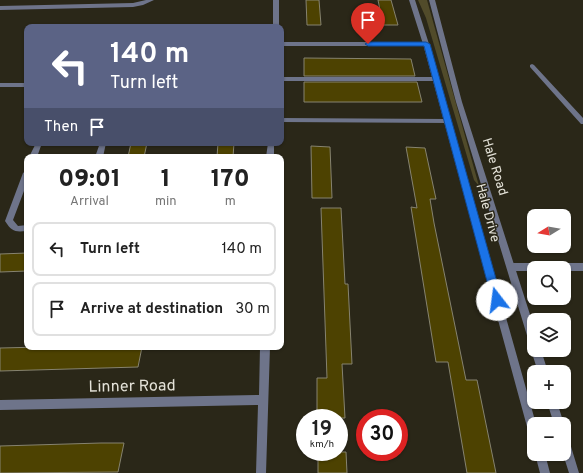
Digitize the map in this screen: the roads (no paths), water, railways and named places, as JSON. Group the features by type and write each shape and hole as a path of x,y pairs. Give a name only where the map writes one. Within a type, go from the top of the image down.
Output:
{"street":[{"path":"28,7 31,0"},
{"path":"0,8 133,5 151,0"},
{"path":"276,0 276,24"},
{"name":"Hale Drive","path":"412,0 448,122 529,417"},
{"name":"Hale Road","path":"432,0 459,102 527,319"},
{"path":"284,44 426,44"},
{"path":"532,66 583,122"},
{"path":"284,79 435,79"},
{"path":"0,85 24,84"},
{"path":"284,120 448,122"},
{"path":"24,181 9,220 16,229 24,228"},
{"path":"511,267 583,267"},
{"path":"261,473 265,350"},
{"name":"Linner Road","path":"0,405 264,400"},
{"path":"542,461 545,473"},
{"path":"570,461 574,473"}]}
